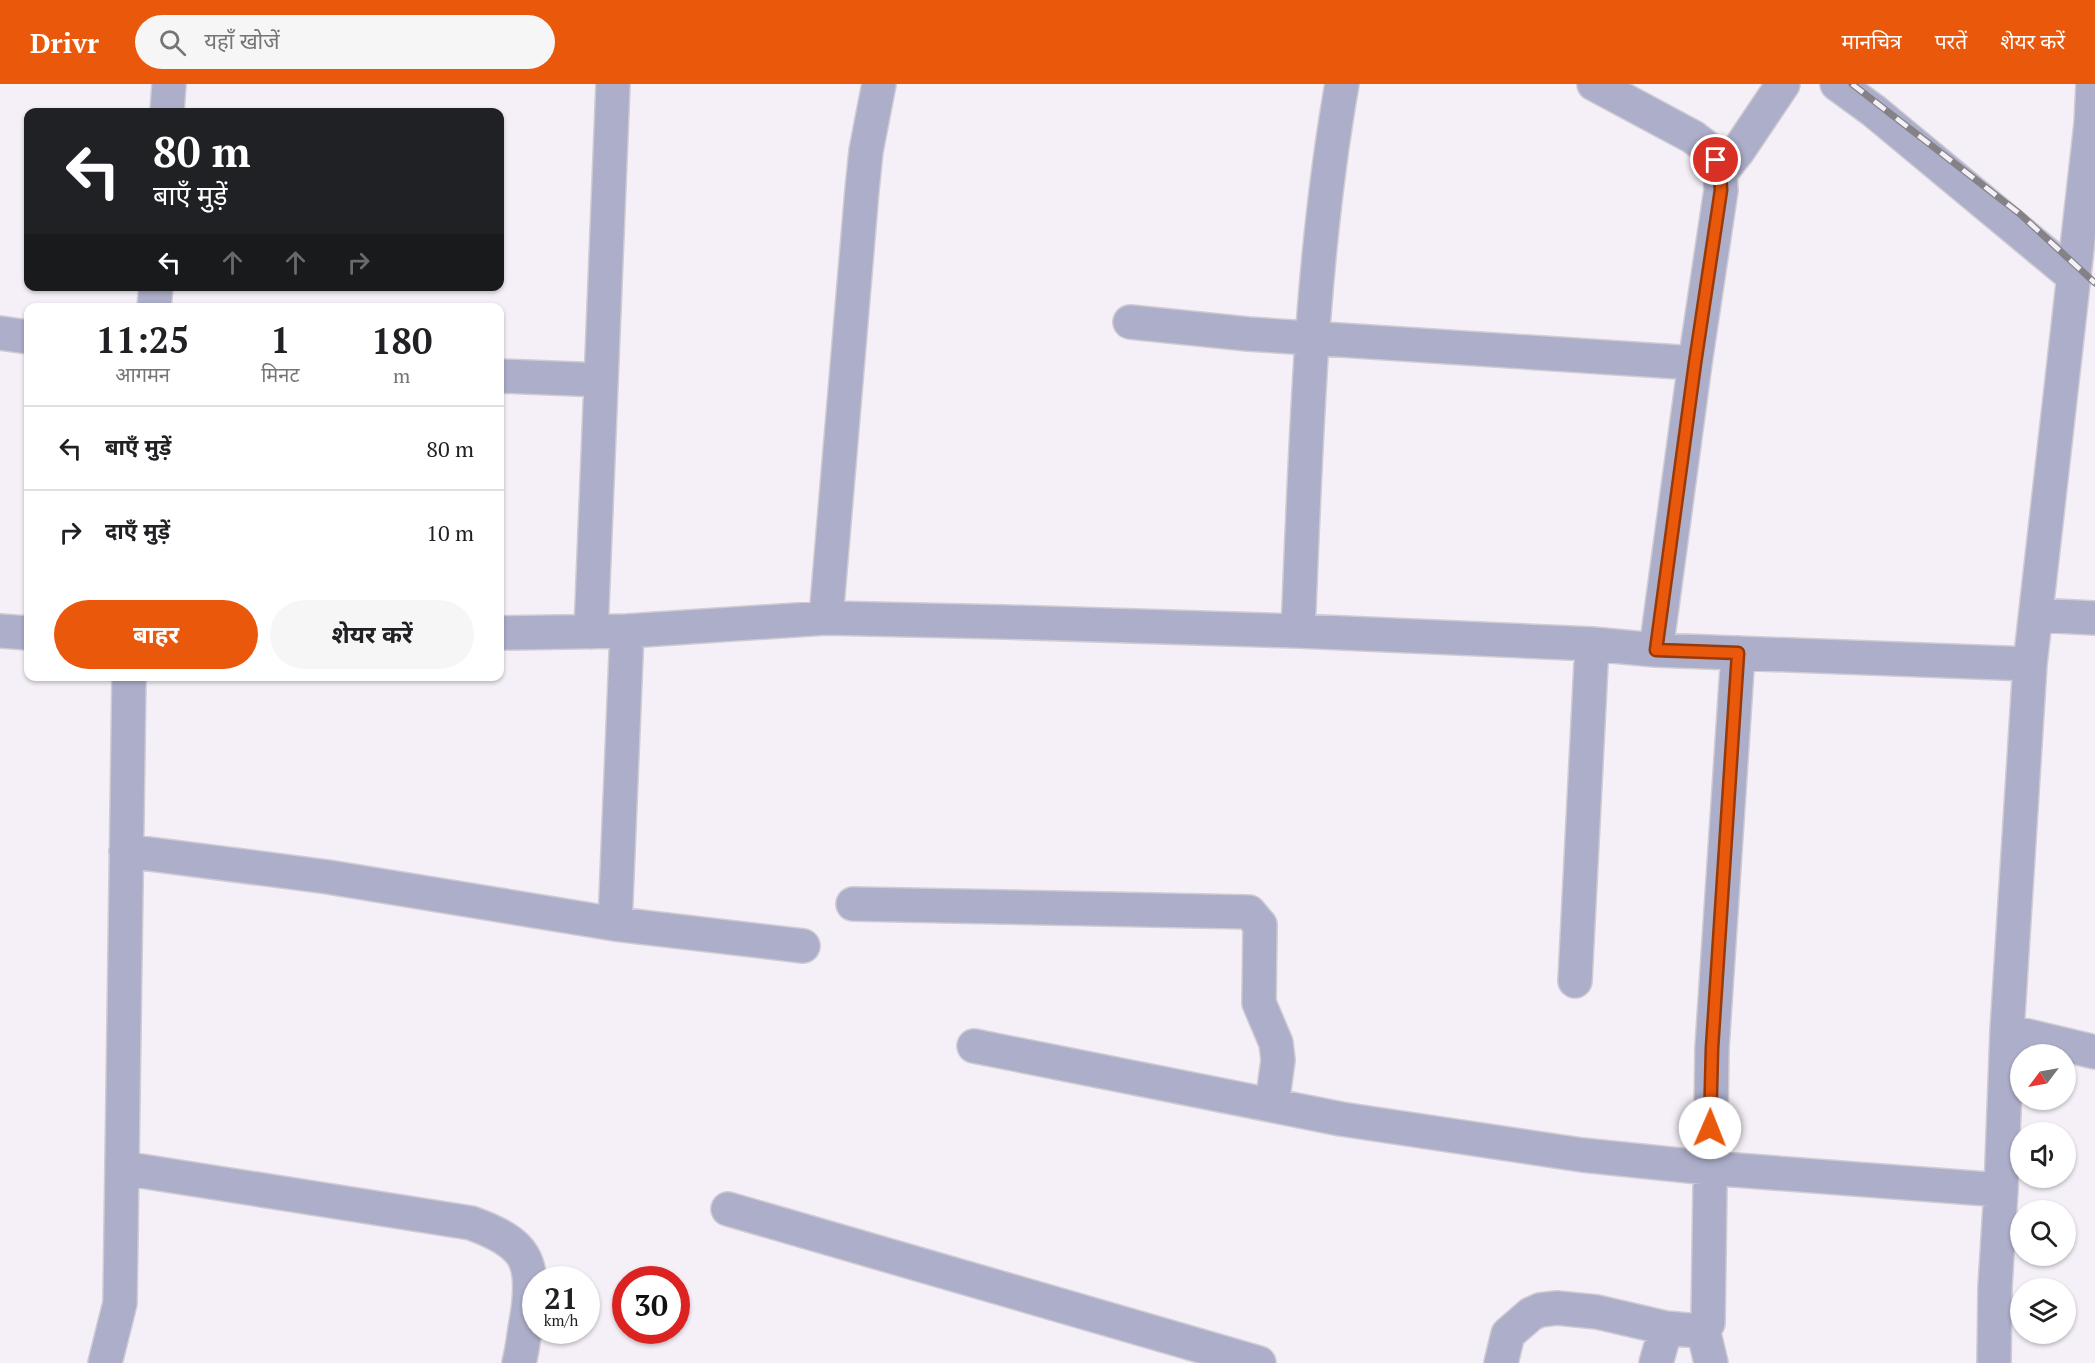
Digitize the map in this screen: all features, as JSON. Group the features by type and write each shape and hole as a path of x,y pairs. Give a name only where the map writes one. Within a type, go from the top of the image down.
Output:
{"street":[{"path":"167,108 169,84"},
{"path":"591,632 613,84"},
{"path":"826,618 862,190 866,151 879,84"},
{"path":"1298,631 1312,337 1322,224 1342,84"},
{"path":"1594,84 1693,136 1711,151 1720,173 1721,190 1656,650"},
{"path":"1720,173 1738,151 1783,84"},
{"path":"1837,84 1874,111 2074,277"},
{"path":"1994,1363 1995,1287 2007,1031 2030,664 2091,124 2093,84"},
{"path":"1130,322 1248,334 1695,363"},
{"path":"0,333 24,336"},
{"path":"504,376 601,380"},
{"path":"2037,615 2095,618"},
{"path":"504,633 627,631 826,618 1298,631 1592,644 1656,650 2030,664"},
{"path":"0,631 24,633"},
{"path":"615,924 627,631"},
{"path":"1575,981 1592,644"},
{"path":"1501,1363 1508,1334 1531,1314 1540,1310 1557,1308 1597,1312 1666,1328 1699,1331 1708,1323 1712,1048 1738,653"},
{"path":"105,1363 120,1303 129,681"},
{"path":"126,851 328,877 615,924 803,946"},
{"path":"853,903 1249,912 1260,925 1259,1002 1276,1043 1278,1060 1272,1105"},
{"path":"2007,1031 2095,1052"},
{"path":"974,1046 1341,1119 1582,1155 1709,1168 2001,1190"},
{"path":"122,1168 471,1223 499,1233 518,1249 529,1267 531,1290 519,1363"},
{"path":"728,1209 1259,1363"},
{"path":"1656,1363 1666,1328"},
{"path":"1703,1329 1711,1363"}],"railway":[{"path":"1852,84 2020,214 2095,283"}],"route":[{"path":"1710,1128 1712,1048 1738,653 1656,650 1721,190 1720,173 1716,160"}]}
